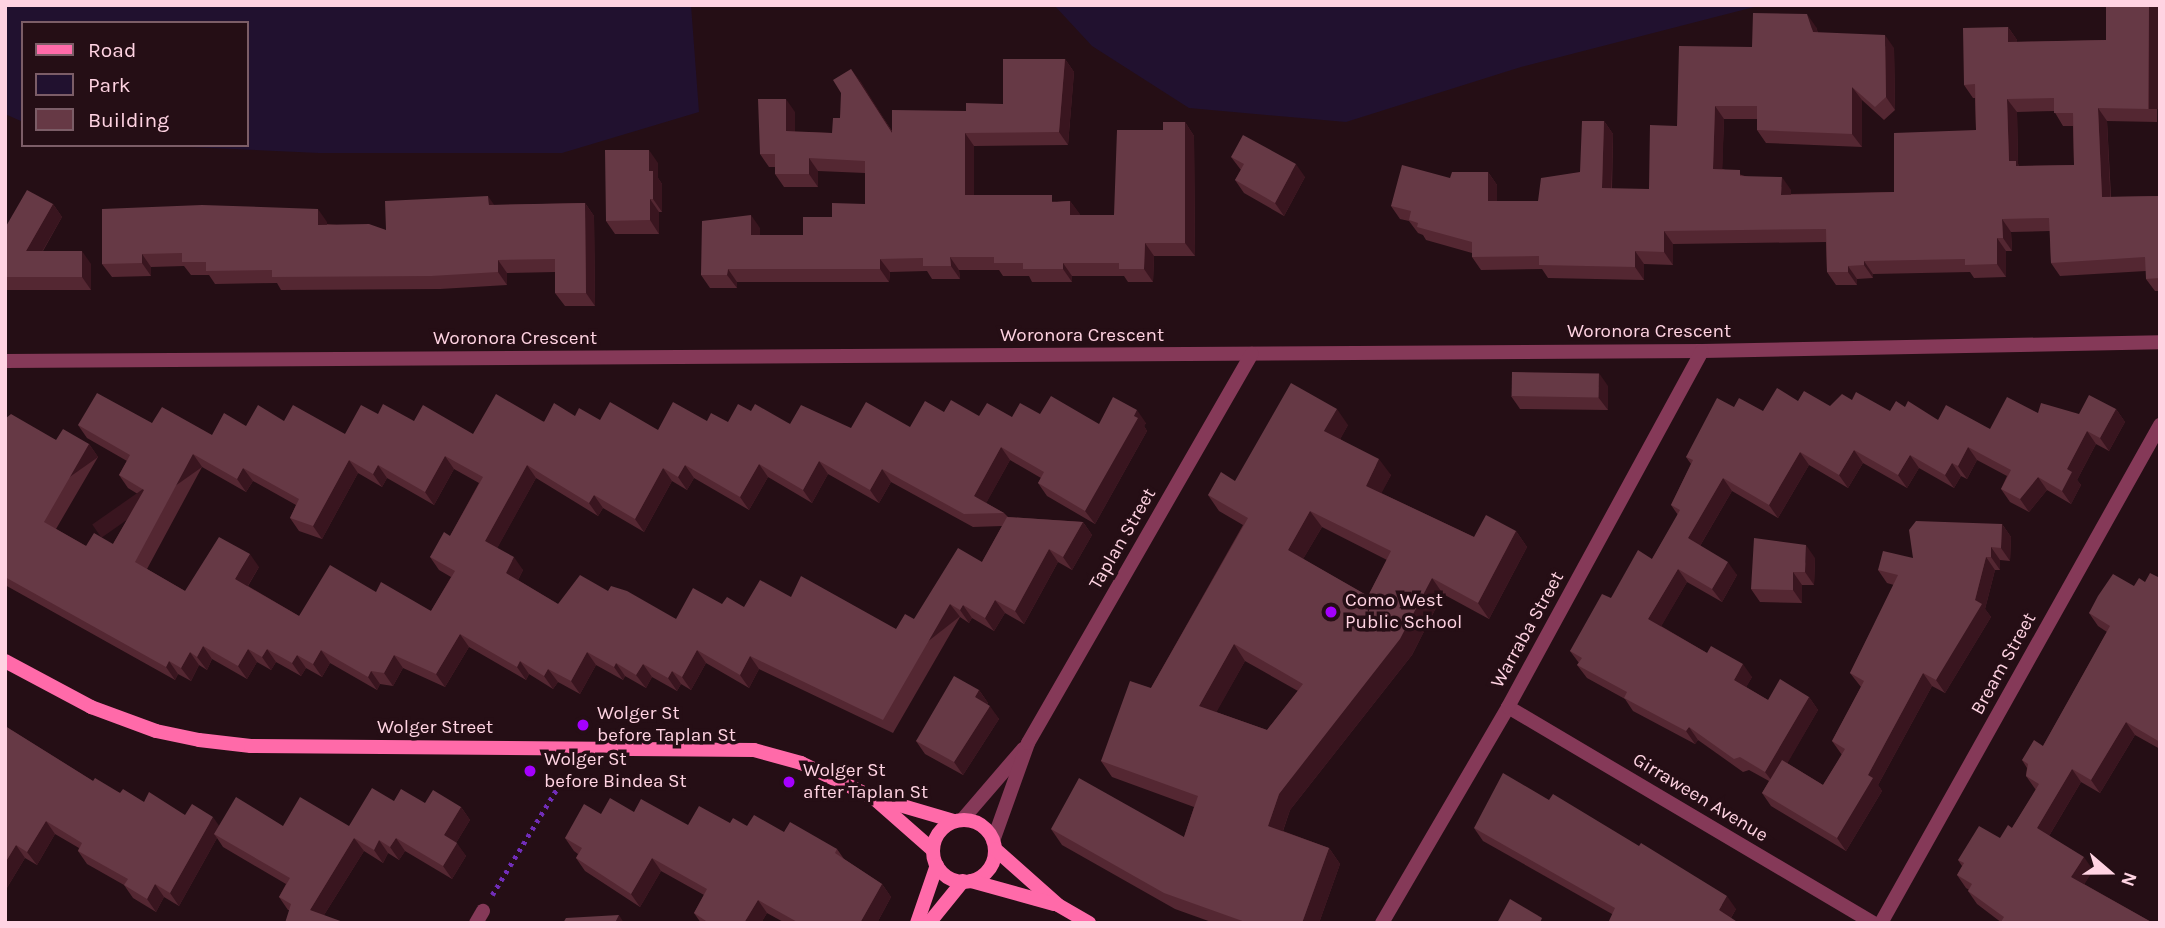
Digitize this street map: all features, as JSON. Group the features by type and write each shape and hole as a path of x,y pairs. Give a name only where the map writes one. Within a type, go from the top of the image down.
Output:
{"street":[{"name":"Woronora Crescent","path":"5,361 1702,351 2160,342"},
{"name":"Warraba Street","path":"1382,923 1508,707 1702,351"},
{"name":"Taplan Street","path":"994,845 1028,743 1252,354"},
{"name":"Bream Street","path":"1881,923 2160,425"},
{"name":"Wolger Street","path":"5,661 92,707 156,731 199,740 251,746 754,750 801,763 873,797 958,821"},
{"name":"Girraween Avenue","path":"1508,707 1873,923"},
{"name":"Taplan Street","path":"958,821 1028,743"},
{"name":"Wolger Street","path":"873,797 933,850"},
{"path":"1059,905 948,877 937,865 933,850 941,830 958,821 977,823 994,845 1059,905 1089,923"},
{"path":"929,923 967,881 986,872 994,845"},
{"path":"917,923 937,865"}],"path":[{"path":"479,917 561,782"}],"green space":[{"path":"5,5 691,5 699,112 562,153 319,153 188,147 248,147 248,21 21,21 21,121 5,114"},
{"path":"1054,5 1762,5 1521,67 1346,122 1189,108 1092,46"}],"building":[{"path":"2106,5 2149,5 2148,109 2098,108 2102,197 2160,196 2160,278 2146,279 2145,257 2051,263 2049,218 2002,219 2003,238 1997,238 1997,264 1965,265 1965,259 1864,261 1864,265 1848,266 1848,272 1827,272 1826,229 1664,231 1664,252 1635,251 1635,267 1539,265 1539,256 1472,257 1472,242 1417,227 1418,223 1409,220 1411,211 1391,206 1402,165 1450,178 1452,172 1488,172 1488,201 1538,201 1541,178 1580,172 1582,121 1604,121 1602,188 1649,189 1650,125 1677,126 1679,46 1752,47 1753,13 1807,14 1813,32 1885,35 1886,97 1875,107 1852,87 1852,134 1757,130 1757,106 1715,106 1713,169 1740,170 1740,176 1782,177 1781,195 1894,192 1894,133 1976,130 1975,84 1964,85 1963,28 2008,27 2008,42 2106,40","holes":["2054,98 2054,113 2073,113 2074,165 2016,166 2016,161 2009,161 2007,99"]},
{"path":"1003,59 1065,59 1059,132 965,133 965,195 1052,195 1052,202 1070,201 1070,215 1114,215 1117,130 1163,130 1163,122 1185,122 1185,243 1145,243 1144,269 1119,269 1119,263 1063,263 1063,269 1023,269 1023,263 994,263 994,257 950,257 951,266 923,266 923,258 880,259 880,269 728,269 727,275 701,275 702,221 751,215 751,235 803,235 803,217 832,217 832,203 865,204 865,161 809,158 809,174 775,174 775,154 760,154 758,99 786,99 786,131 832,133 833,118 840,118 841,93 833,80 851,69 892,133 892,110 966,111 966,103 1003,104"},
{"path":"1243,135 1296,164 1275,203 1235,180 1244,164 1231,157"},
{"path":"605,150 649,150 649,171 653,171 650,220 606,221"},
{"path":"27,190 53,204 26,251 82,251 82,277 5,277 5,228"},
{"path":"488,196 489,205 585,203 586,293 555,293 555,259 498,260 498,272 431,276 272,277 272,270 206,271 206,262 182,262 182,253 142,254 142,263 102,264 102,209 202,205 318,209 318,225 369,224 386,230 385,201"},
{"path":"1512,372 1599,374 1599,398 1512,396"},
{"path":"1291,383 1337,409 1324,431 1379,459 1366,486 1474,537 1486,515 1516,531 1478,603 1432,578 1400,639 1279,794 1268,826 1329,848 1302,923 1248,923 1164,893 1051,829 1079,778 1184,837 1198,796 1101,761 1130,681 1151,688 1248,518 1208,495 1221,472 1235,481","holes":["1310,511 1391,551 1368,596 1288,550","1234,644 1303,684 1267,730 1199,706"]},
{"path":"1777,388 1798,401 1804,391 1830,406 1842,394 1852,400 1856,392 1890,411 1896,401 1905,407 1908,401 1938,420 1946,405 1990,429 2007,397 2038,413 2041,403 2079,414 2089,395 2116,409 2100,438 2087,431 2067,469 2072,472 2062,491 2038,477 2020,499 2001,489 2011,470 1968,447 1958,466 1952,463 1945,475 1910,455 1898,475 1854,450 1839,475 1800,452 1769,505 1723,478 1688,538 1728,562 1712,589 1678,569 1648,619 1707,653 1711,646 1743,664 1734,680 1768,700 1780,679 1809,697 1765,772 1740,757 1734,759 1689,727 1686,731 1624,698 1627,692 1577,665 1582,658 1570,651 1602,594 1611,598 1638,550 1652,559 1680,510 1671,505 1693,460 1686,457 1717,398 1734,407 1739,398 1763,411"},
{"path":"97,393 152,423 162,407 212,435 224,413 246,426 258,405 284,421 293,405 345,434 361,405 378,414 383,404 414,421 423,405 473,434 496,394 544,422 554,403 575,416 579,408 600,420 610,402 658,430 673,402 707,421 711,413 728,422 738,404 751,411 755,404 790,424 801,405 851,428 866,402 910,427 925,401 944,412 951,400 979,416 987,403 1012,417 1020,403 1040,414 1051,396 1099,424 1113,397 1137,410 1134,416 1138,418 1085,511 1038,483 1044,472 1001,447 974,496 1004,513 964,514 882,469 870,490 819,461 803,490 759,464 740,497 685,465 678,477 663,468 635,519 594,495 589,503 527,465 485,541 514,557 506,573 558,604 580,575 608,591 611,586 627,591 676,619 693,588 722,604 727,597 744,607 760,580 791,597 801,576 896,629 905,614 914,619 958,548 982,562 1007,517 1083,522 1063,557 1049,549 1015,611 995,600 985,618 963,605 960,610 950,604 883,720 750,656 740,675 697,650 682,677 672,671 668,678 643,664 636,675 616,663 614,667 587,652 571,681 548,669 544,676 520,661 517,667 460,634 436,674 394,655 384,673 371,671 368,677 321,650 313,664 297,655 292,663 267,649 262,657 248,649 238,666 203,646 197,657 190,652 181,668 169,661 166,667 5,577 5,419 11,414 56,440 63,429 89,444 44,522 86,546 94,533 113,544 144,490 119,475 130,455 78,425","holes":["193,454 237,479 243,468 299,499 290,518 313,526 349,460 373,474 378,465 425,492 445,456 483,477 450,536 444,532 430,557 455,571 431,611 381,582 376,592 330,565 299,616 235,579 250,554 219,537 185,591 135,562"]},
{"path":"1916,521 2002,524 2001,548 1991,547 1991,557 1986,557 1975,600 1982,604 1936,680 1923,673 1868,775 1873,778 1837,838 1762,793 1782,760 1823,785 1845,749 1832,741 1864,681 1850,673 1898,575 1878,570 1883,551 1913,558 1909,530"},
{"path":"1754,538 1806,545 1805,572 1793,572 1793,590 1751,589"},
{"path":"2150,573 2160,578 2160,742 2126,722 2091,780 2072,769 2037,828 2084,857 2071,877 2153,923 2003,923 2001,922 2004,917 1968,891 1972,884 1957,875 1964,863 1958,860 1979,826 2000,838 2008,825 2012,828 2039,784 2026,776 2028,764 2022,760 2034,740 2043,746 2110,626 2089,613 2098,596 2113,574 2134,586 2139,578 2145,582"},
{"path":"954,676 979,690 975,697 990,706 954,762 916,741"},
{"path":"5,726 93,781 95,778 120,793 123,789 144,802 149,792 185,815 192,804 213,817 170,893 155,884 147,899 124,885 128,879 78,851 82,843 46,821 27,852 16,845 5,863"},
{"path":"1503,773 1549,800 1553,794 1639,846 1641,843 1727,896 1719,910 1739,923 1608,923 1615,908 1474,828"},
{"path":"372,788 394,801 401,789 425,803 433,790 461,807 444,835 457,843 443,866 396,838 390,847 379,840 374,850 354,838 310,910 346,923 285,923 291,904 279,897 290,878 214,834 236,797 283,826 300,797 349,826"},
{"path":"610,798 634,812 641,799 688,825 699,806 730,823 733,818 747,826 754,815 784,832 790,822 837,849 835,853 882,884 860,923 799,923 758,900 744,923 709,923 694,913 707,889 652,858 631,894 576,858 582,848 565,838 584,804 601,814"},
{"path":"1510,899 1542,918 1540,923 1497,923"},
{"path":"619,915 615,923 563,923 566,918"}],"place":[{"name":"Como West Public School","path":"1331,612"},
{"name":"Wolger St before Taplan St","path":"583,725"},
{"name":"Wolger St before Bindea St","path":"530,771"},
{"name":"Wolger St after Taplan St","path":"789,782"}]}
